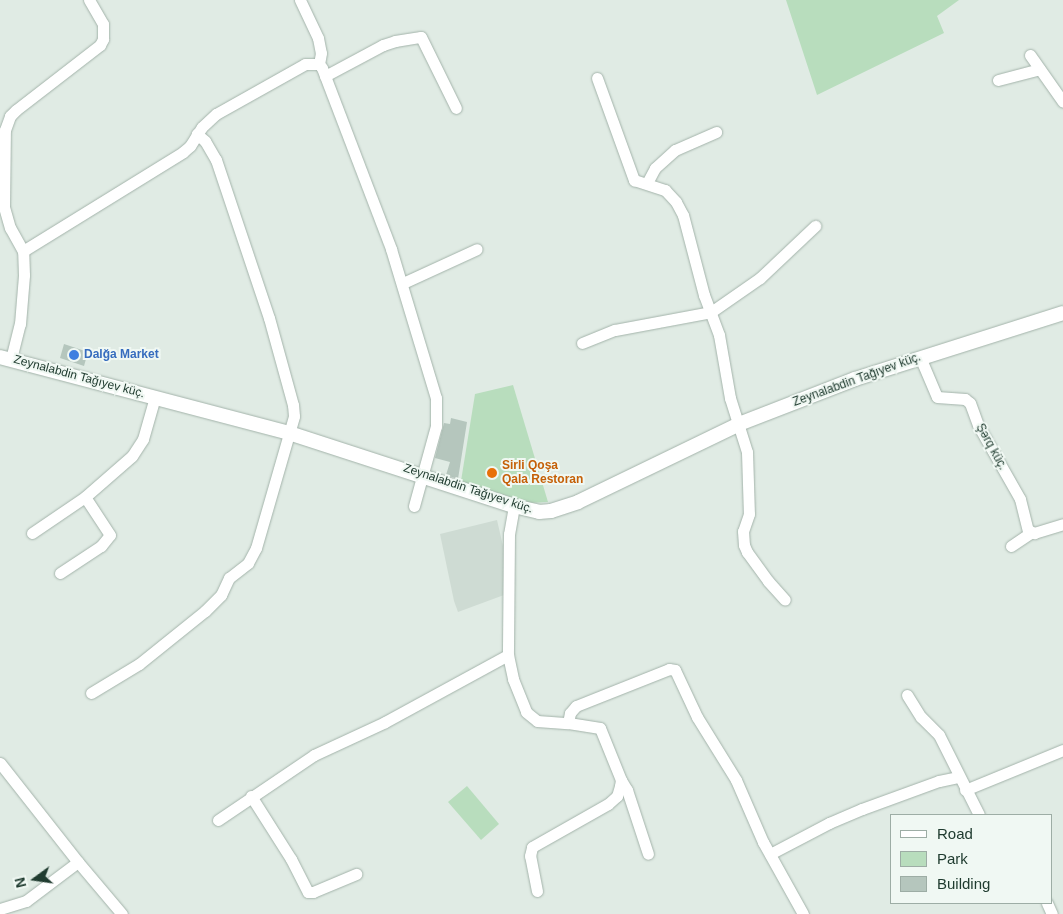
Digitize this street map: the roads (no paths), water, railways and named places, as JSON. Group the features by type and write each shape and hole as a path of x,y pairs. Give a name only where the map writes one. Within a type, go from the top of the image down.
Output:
{"street":[{"path":"5,358 22,313 24,275 23,251 10,228 4,207 7,123 16,110 100,45 104,39 103,24 89,0"},
{"path":"300,0 318,38 321,53 318,64 325,76 403,283 436,398 436,426 414,506"},
{"path":"325,76 383,45 421,37 456,108"},
{"path":"1030,55 1063,102"},
{"path":"23,251 183,152 216,114 305,64 318,64"},
{"path":"998,80 1040,69"},
{"path":"597,78 631,173 638,182 647,183 666,190 680,208 704,295 719,335 730,398 747,452 749,514 743,531 744,545 768,581 785,600"},
{"path":"647,183 655,168 675,150 716,132"},
{"path":"91,693 139,664 205,611 221,595 228,578 248,563 256,548 294,416 293,405 270,318 216,160 205,141 197,134"},
{"path":"582,343 615,330 711,312 760,278 816,226"},
{"path":"403,283 476,249"},
{"name":"Zeynalabdin Tağıyev küç.","path":"5,358 289,433 514,506 539,512 564,508 739,424 856,378 920,356 1063,313"},
{"name":"Şərq küç.","path":"920,356 937,397 965,399 970,404 978,424 1020,499 1030,533"},
{"path":"32,533 85,497 132,456 139,447 155,398"},
{"path":"60,573 101,546 110,535 85,497"},
{"path":"514,506 508,534 508,655 513,679 531,717 537,721 600,728 621,780 627,790 648,854"},
{"path":"1012,546 1030,533 1063,524"},
{"path":"218,820 314,755 378,726 508,655"},
{"path":"568,723 570,714 576,706 669,669 675,670 697,717 736,780 770,854 803,914"},
{"path":"907,695 921,717 939,735 958,777 978,814"},
{"path":"965,790 1063,750"},
{"path":"0,763 78,862 122,914"},
{"path":"770,854 829,823 862,809 938,781 958,777"},
{"path":"536,891 530,856 532,847 608,804 617,796 621,780"},
{"path":"251,796 291,859 308,892 313,892 356,874"},
{"path":"0,909 26,901 78,862"}],"place":[{"name":"Dalğa Market","path":"74,355"},
{"name":"Sirli Qoşa Qala Restoran","path":"492,473"}]}
